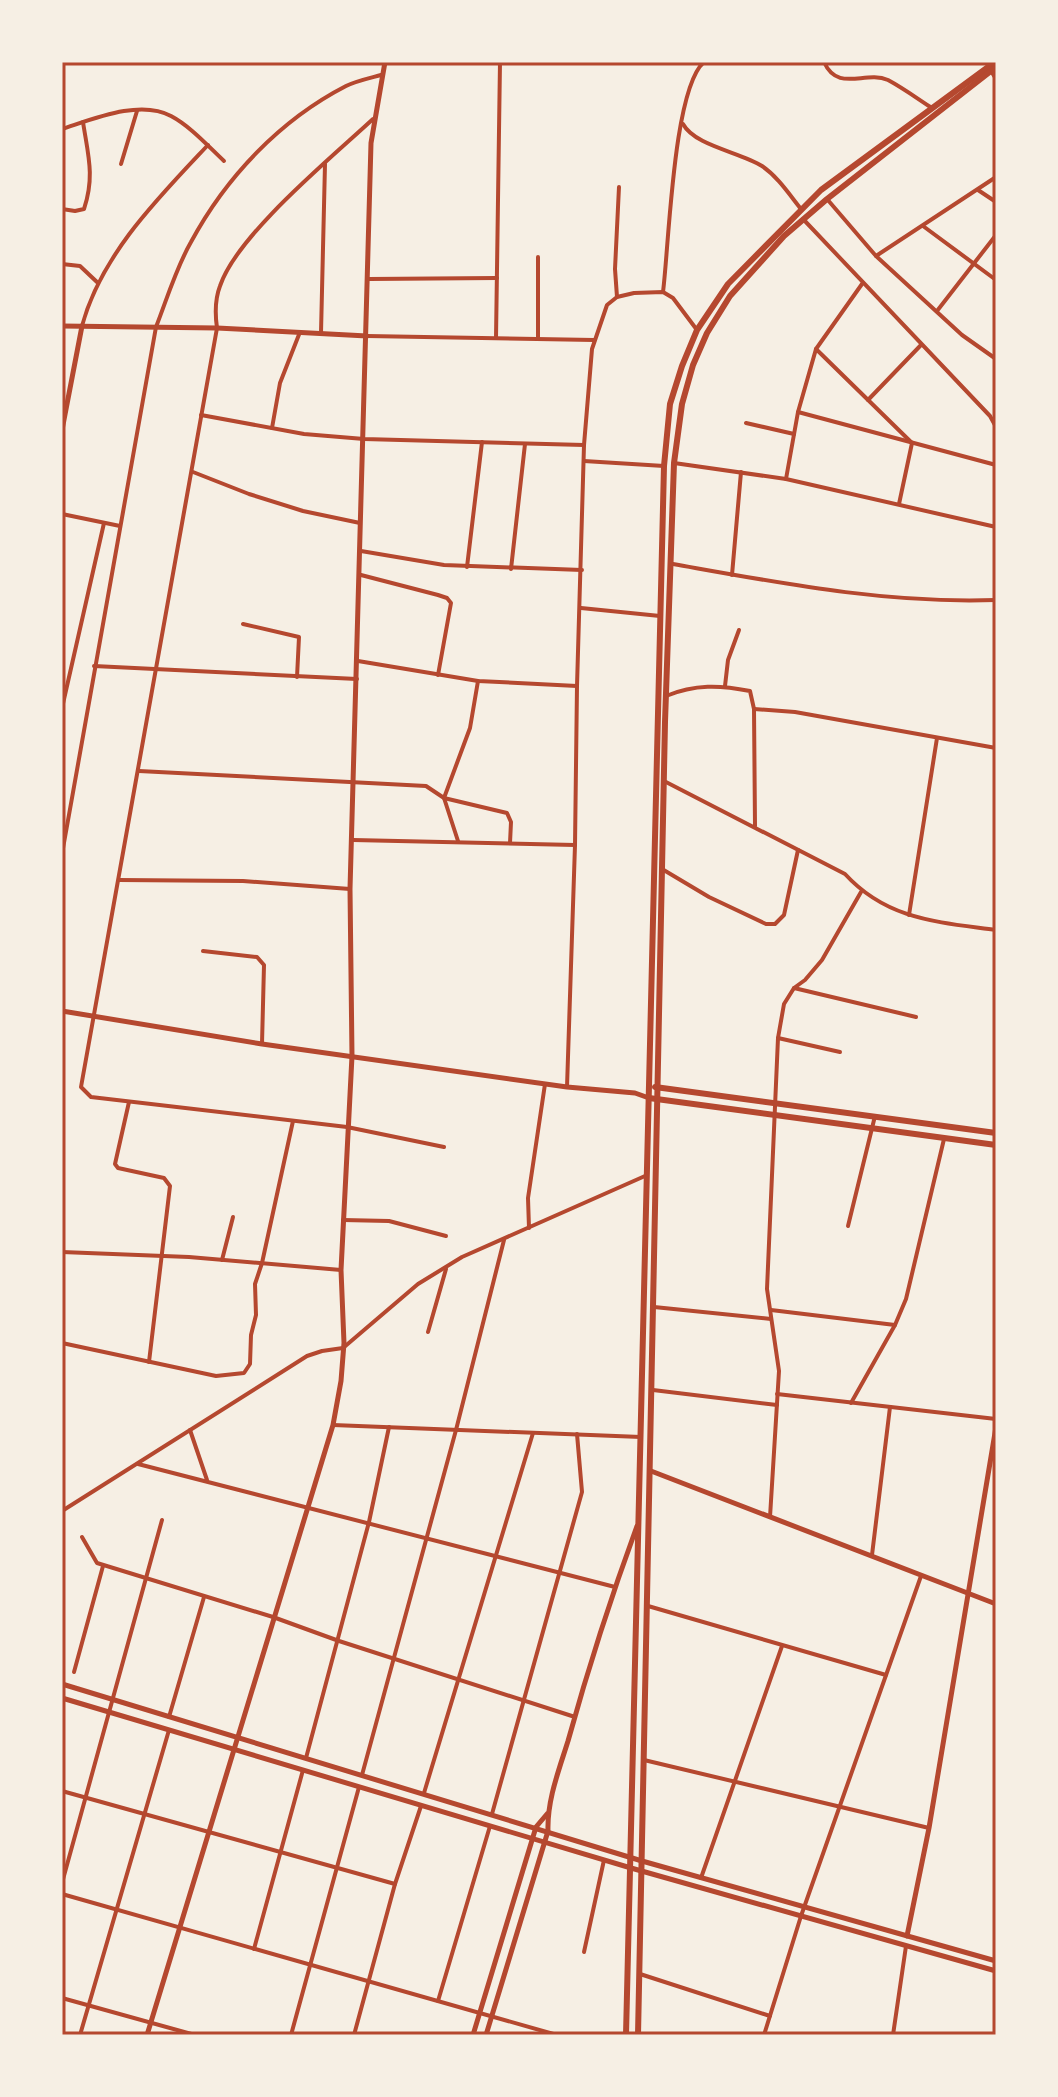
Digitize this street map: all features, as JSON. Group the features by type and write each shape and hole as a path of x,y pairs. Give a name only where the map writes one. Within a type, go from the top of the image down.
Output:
{"main road":[{"path":"626,2035 664,466 670,404 697,330 728,284 821,190 932,108 994,67"},
{"path":"638,2035 666,696 673,564 674,463 682,404 693,365 707,333 730,296 803,219 994,67"},
{"path":"650,1086 996,1133"},
{"path":"649,1098 996,1145"}],"street":[{"path":"147,2035 333,1425 341,1381 341,1270 352,1056 350,889 373,119 385,62"},
{"path":"496,338 500,62"},
{"path":"824,62 830,74 837,77 884,78 932,108"},
{"path":"663,292 682,123 691,83 701,64"},
{"path":"994,67 996,79"},
{"path":"62,854 156,327 190,243 224,188 281,129 347,85 381,75"},
{"path":"121,164 137,111"},
{"path":"62,129 117,113 160,112 173,117 224,161"},
{"path":"373,119 284,202 229,265 219,287 215,313 217,328 81,1087 91,1097 347,1127 444,1147"},
{"path":"62,209 84,209 91,189 91,164 83,122"},
{"path":"682,123 698,139 738,154 774,175 801,209"},
{"path":"62,430 82,326 98,283 145,215 208,145"},
{"path":"321,333 325,164"},
{"path":"876,256 996,177"},
{"path":"617,297 615,269 619,187"},
{"path":"977,190 996,202"},
{"path":"827,199 876,256 962,335 996,359"},
{"path":"803,219 990,416 996,427"},
{"path":"923,226 996,280"},
{"path":"937,311 996,235"},
{"path":"538,257 538,339"},
{"path":"62,264 80,266 98,283"},
{"path":"369,279 497,278"},
{"path":"786,479 798,412 816,349 862,284"},
{"path":"567,1087 584,445 594,340 607,305 617,297 634,293 663,292 673,298 697,330"},
{"path":"62,326 594,340"},
{"path":"272,428 280,383 300,332"},
{"path":"868,400 921,345"},
{"path":"816,349 912,443"},
{"path":"798,412 996,465"},
{"path":"201,415 272,428 364,439 584,445"},
{"path":"746,423 794,434"},
{"path":"467,567 482,442"},
{"path":"899,505 912,443"},
{"path":"511,569 525,444"},
{"path":"584,461 664,466"},
{"path":"674,463 786,479 996,527"},
{"path":"192,471 303,511 362,523"},
{"path":"732,575 741,472"},
{"path":"62,514 120,526"},
{"path":"62,708 104,523"},
{"path":"361,551 467,567 582,570"},
{"path":"673,564 857,594 955,602 996,600"},
{"path":"361,575 438,595 451,603 438,675"},
{"path":"580,608 662,617"},
{"path":"243,624 299,637 297,677"},
{"path":"725,686 728,660 739,630"},
{"path":"358,661 478,681 577,686"},
{"path":"94,666 357,679"},
{"path":"458,841 444,798 470,728 478,681"},
{"path":"666,696 683,689 725,686 750,691 754,709 755,826"},
{"path":"754,709 795,712 996,748"},
{"path":"909,915 937,738"},
{"path":"139,771 426,786 444,798 507,813 510,817 510,843"},
{"path":"664,781 845,874 861,892 884,906 924,920 996,930"},
{"path":"353,840 575,845"},
{"path":"662,869 709,897 766,924 775,924 784,915 798,849"},
{"path":"119,880 243,881 350,889"},
{"path":"770,1517 779,1371 767,1289 778,1038 784,1004 794,988 822,960 861,892"},
{"path":"203,951 261,960 264,965 262,1044"},
{"path":"794,988 916,1017"},
{"path":"62,1011 262,1044 567,1087 635,1093 649,1098"},
{"path":"778,1038 840,1052"},
{"path":"529,1228 528,1198 545,1084"},
{"path":"635,1093 650,1086"},
{"path":"129,1102 115,1164 118,1168 164,1178 170,1186 149,1362"},
{"path":"848,1226 875,1116"},
{"path":"62,1343 216,1376 244,1373 250,1364 251,1335 256,1315 254,1296 293,1121"},
{"path":"851,1403 895,1325 906,1299 945,1138"},
{"path":"62,1511 307,1356 343,1345 418,1284 446,1267 648,1175"},
{"path":"222,1260 233,1217"},
{"path":"343,1220 389,1221 446,1236"},
{"path":"362,1775 456,1430 504,1239"},
{"path":"62,1252 162,1256 341,1270"},
{"path":"428,1332 446,1267"},
{"path":"654,1307 771,1319"},
{"path":"770,1310 895,1325"},
{"path":"653,1390 777,1405"},
{"path":"777,1394 996,1419"},
{"path":"871,1556 890,1407"},
{"path":"333,1425 641,1437"},
{"path":"306,1758 369,1522 389,1427"},
{"path":"907,1936 929,1828 996,1427"},
{"path":"190,1430 207,1480"},
{"path":"424,1793 533,1433"},
{"path":"492,1814 582,1492 577,1434"},
{"path":"138,1464 615,1587"},
{"path":"651,1471 996,1604"},
{"path":"985,1492 996,1495"},
{"path":"62,1883 162,1520"},
{"path":"486,2035 548,1831 547,1813 575,1717 637,1525"},
{"path":"82,1537 91,1557 103,1565 273,1617 575,1717"},
{"path":"74,1672 103,1565"},
{"path":"764,2035 804,1907 921,1575"},
{"path":"169,1717 204,1597"},
{"path":"648,1606 886,1675"},
{"path":"701,1878 782,1646"},
{"path":"62,1684 631,1858 996,1961"},
{"path":"62,1698 643,1872 996,1971"},
{"path":"80,2035 169,1730"},
{"path":"644,1760 929,1828"},
{"path":"254,1949 303,1770"},
{"path":"291,2035 359,1787"},
{"path":"62,1791 395,1884"},
{"path":"354,2035 395,1884 421,1806"},
{"path":"473,2035 536,1827 547,1813"},
{"path":"438,2001 490,1826"},
{"path":"584,1952 604,1860"},
{"path":"62,1894 557,2035"},
{"path":"893,2035 906,1946"},
{"path":"640,1974 770,2016"},
{"path":"62,1998 195,2035"}]}
